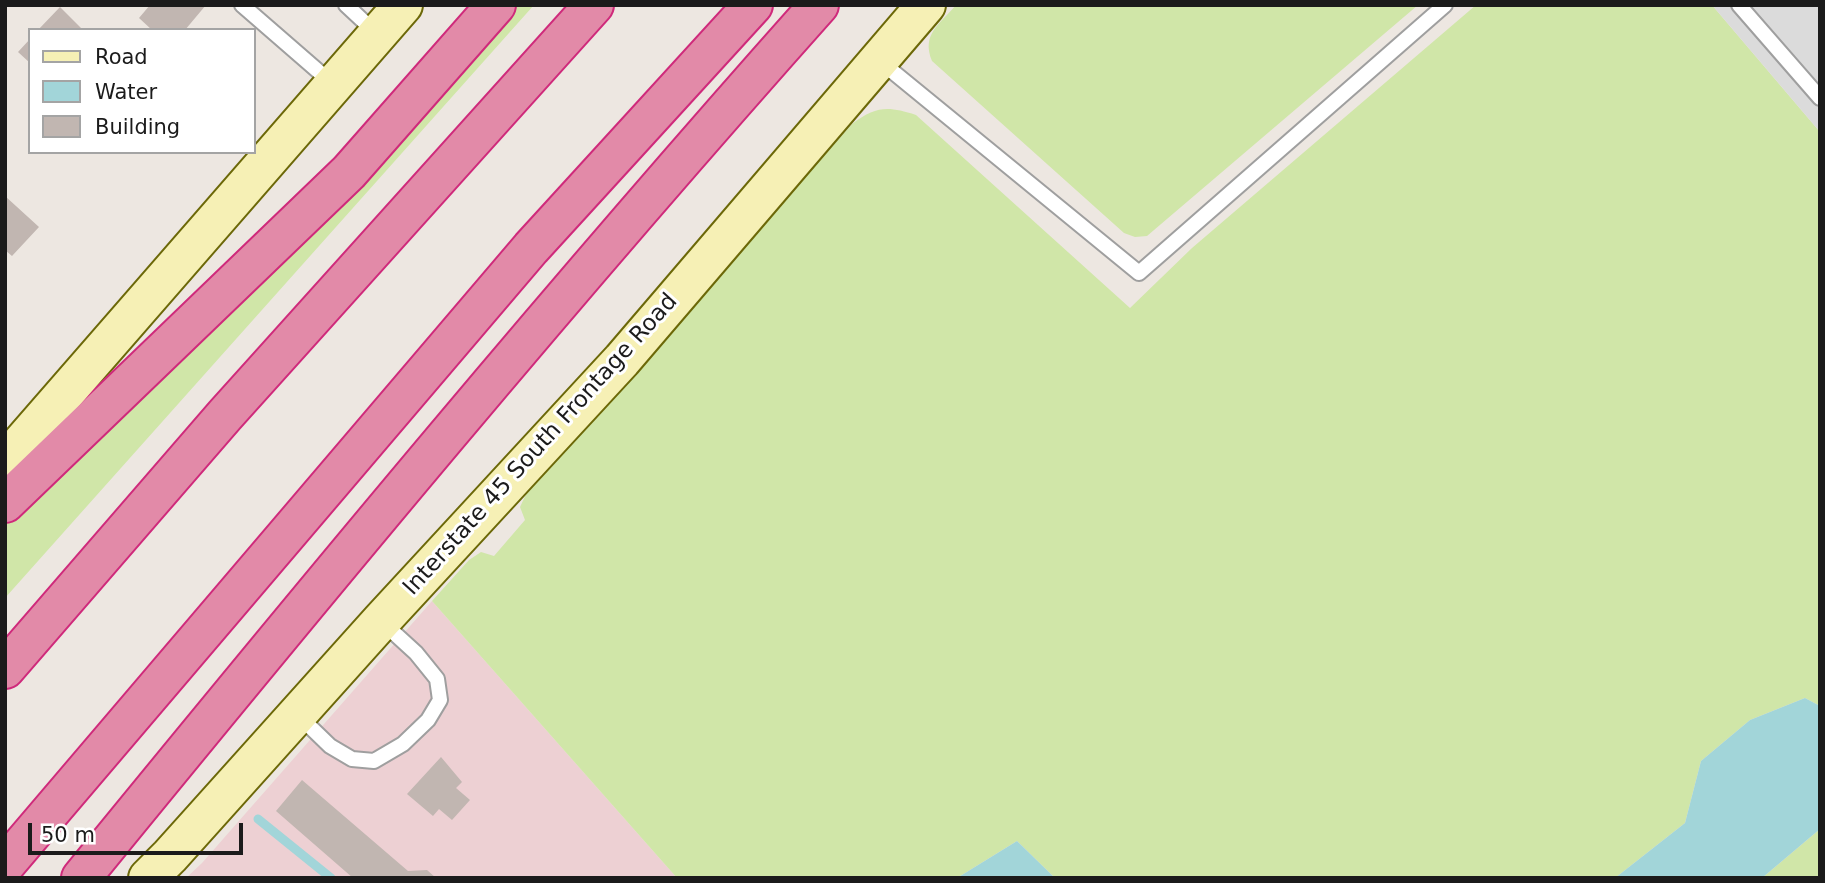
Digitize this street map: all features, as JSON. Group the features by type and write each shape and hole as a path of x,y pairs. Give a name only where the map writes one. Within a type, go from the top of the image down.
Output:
{"highway":[{"path":"5,503 349,172 496,5"},
{"path":"5,668 225,415 594,5"},
{"path":"5,865 531,248 753,5"},
{"path":"81,878 277,638 563,299 819,5"}],"main road":[{"path":"5,462 403,5"},
{"name":"Interstate 45 South Frontage Road","path":"148,878 622,360 926,5"}],"lane":[{"path":"242,5 334,85"},
{"path":"346,5 377,34"},
{"path":"879,60 1139,273 1445,5"},
{"path":"1740,5 1820,98"},
{"path":"298,715 330,746 352,759 374,761 402,744 428,720 440,700 437,679 416,653 381,621"}],"shaded area":[{"path":"1712,5 1820,5 1820,132"},
{"path":"432,601 677,878 186,878 202,863"}],"green space":[{"path":"504,5 534,5 5,598 5,524 158,374"},
{"path":"956,5 1418,5 1147,236 1135,237 1124,233 932,61 929,52 931,36"},
{"path":"1476,5 1712,5 1820,132 1820,706 1805,698 1750,720 1701,761 1685,823 1615,878 1055,878 1017,841 957,878 677,878 432,601 469,560 481,552 494,556 525,520 520,507 529,488 860,118 883,109 916,115 1130,308 1192,248"},
{"path":"1820,829 1820,878 1762,878"}],"water":[{"path":"1805,698 1820,706 1820,829 1762,878 1615,878 1685,823 1701,761 1750,720"},
{"path":"1017,841 1055,878 957,878"}],"building":[{"path":"150,5 206,5 187,28 150,28 139,18"},
{"path":"60,7 81,28 40,28"},
{"path":"28,41 28,61 18,52"},
{"path":"5,196 39,227 12,256 5,250"},
{"path":"441,757 462,782 456,788 470,800 452,820 439,809 433,816 407,794"},
{"path":"302,780 408,871 427,870 436,878 353,878 276,811"}],"waterway":[{"path":"258,819 331,878"}]}
